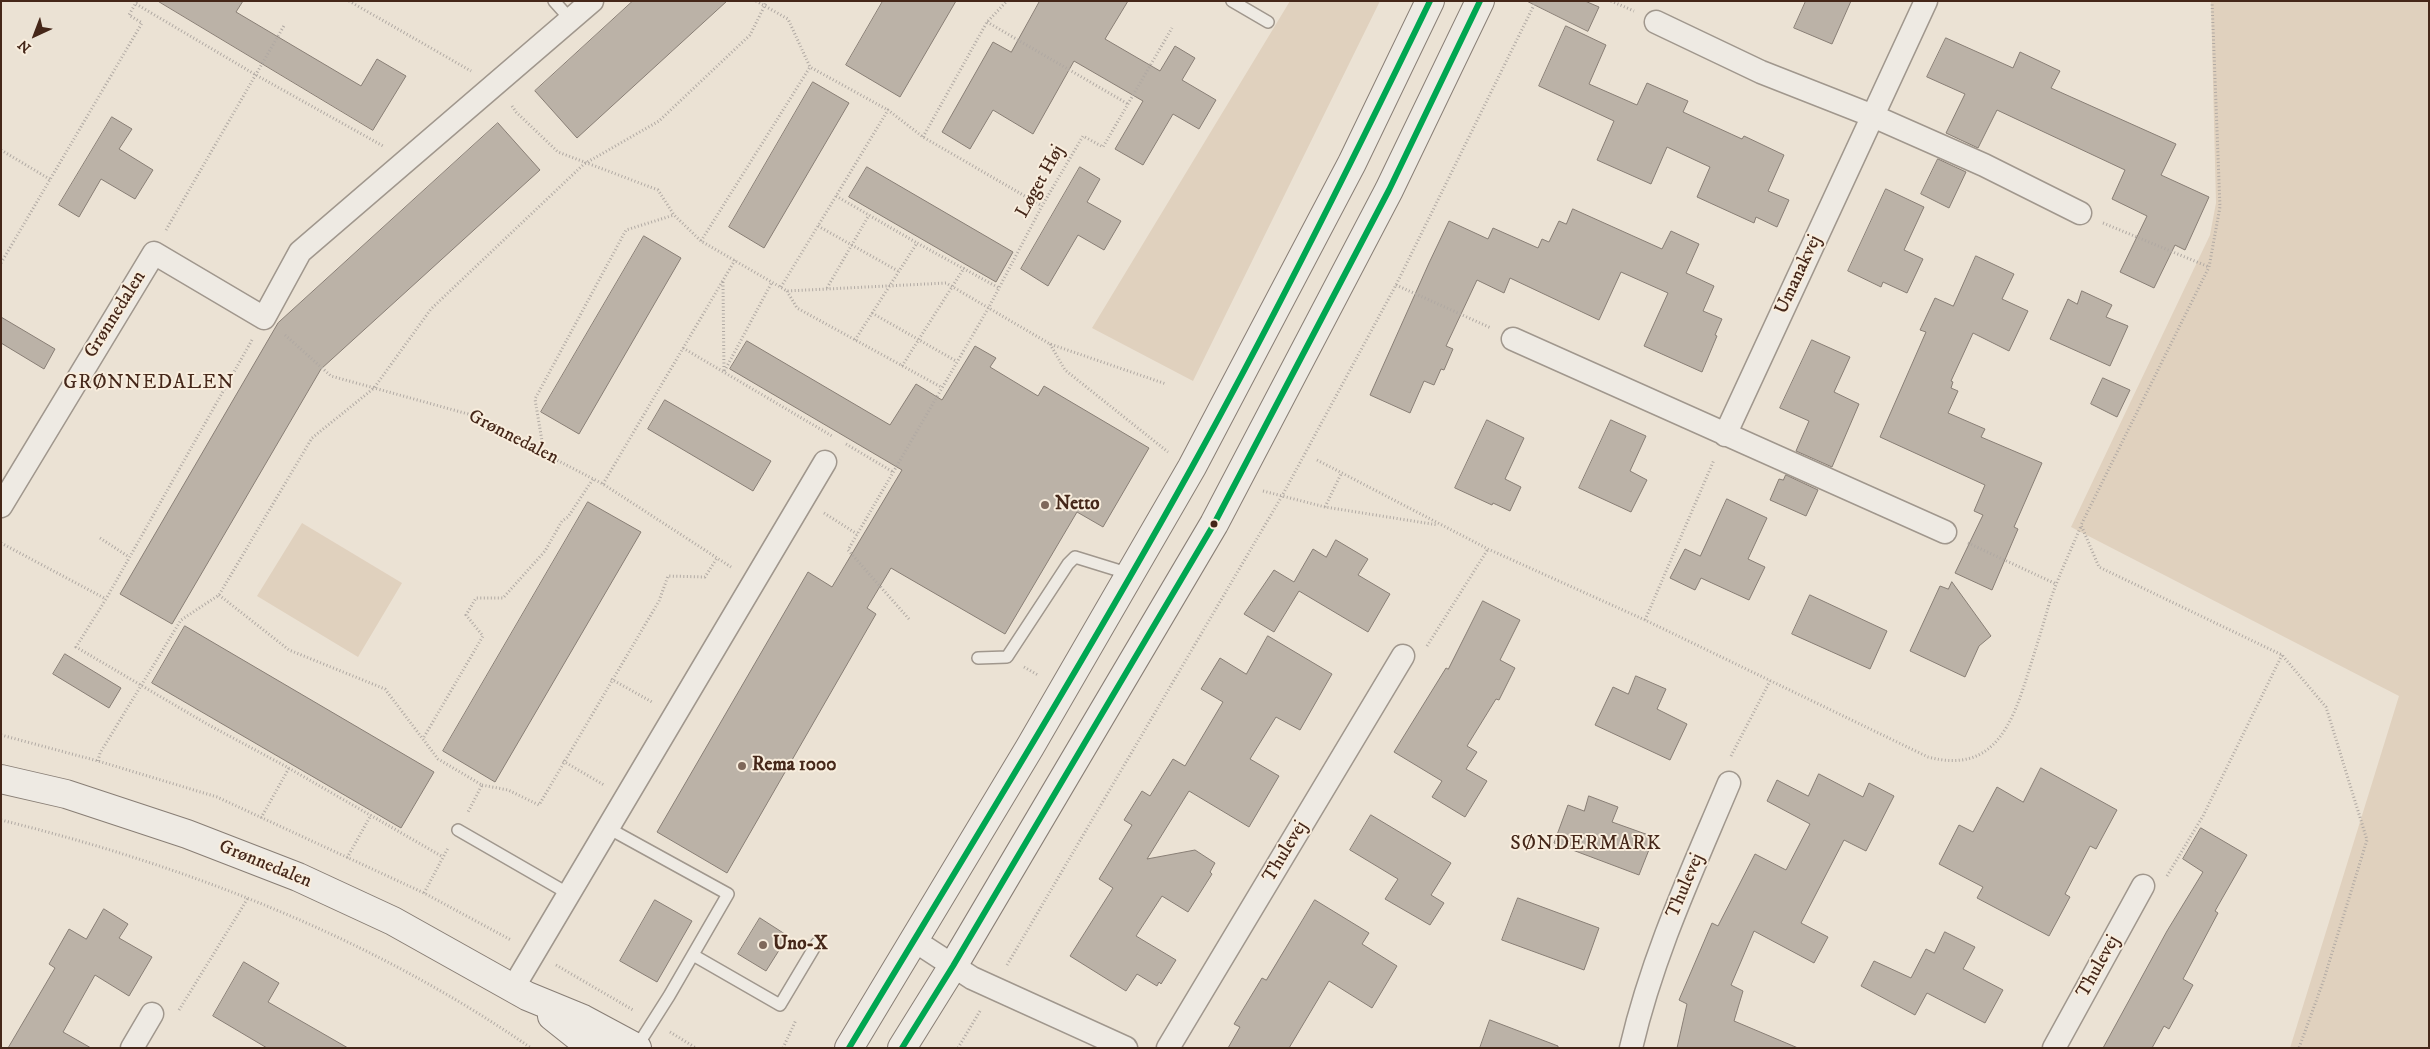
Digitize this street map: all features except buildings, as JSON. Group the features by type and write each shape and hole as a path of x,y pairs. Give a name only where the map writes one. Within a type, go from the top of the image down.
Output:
{"street":[{"path":"264,318 300,252 592,1"},
{"path":"849,1048 915,941 1192,467 1352,163 1430,1"},
{"path":"902,1048 954,966 1238,479 1389,190 1480,1"},
{"name":"Umanakvej","path":"1725,435 1926,1"},
{"path":"1656,22 1761,72 1873,116 2004,174 2080,214"},
{"name":"Grønnedalen","path":"1,506 154,253 264,318"},
{"path":"1513,338 1725,435 1945,532"},
{"path":"520,992 569,894 825,462"},
{"name":"Thulevej","path":"1168,1048 1404,656"},
{"name":"Grønnedalen","path":"1,779 66,794 187,834 298,877 393,921 520,992 583,1019 637,1048"},
{"name":"Thulevej","path":"1631,1048 1643,998 1662,942 1729,783"},
{"name":"Thulevej","path":"2054,1048 2143,886"},
{"path":"915,941 972,978 1126,1048"},
{"name":"Grønnedalen","path":"520,992 592,1048"},
{"path":"132,1048 152,1014"}],"lane":[{"path":"554,1 571,20"},
{"path":"1232,1 1268,22"},
{"path":"978,658 1007,657 1068,564 1075,558 1130,574"},
{"path":"608,828 728,894 670,996 637,1048"},
{"path":"458,830 569,894"},
{"path":"693,955 780,1005 817,943"}],"path":[{"path":"756,1 788,19 810,67 888,110 923,137 1042,206"},
{"path":"98,761 100,753 181,620 219,595 312,438 374,388 431,309 584,164 659,122 750,35 767,1"},
{"path":"923,137 987,22 1007,1"},
{"path":"958,1048 1282,496 1396,285 1536,1"},
{"path":"1317,460 1488,549 1645,620 1928,757 1942,761 1973,758 1985,751 2002,734 2016,712 2056,584 2081,525 2209,267 2220,207 2212,1"},
{"path":"1,263 142,23 129,15 137,2 256,75 408,160"},
{"path":"987,22 1128,104"},
{"name":"Grønnedalen","path":"154,253 181,202 285,24"},
{"name":"Løget Høj","path":"909,619 848,550 989,307 1042,206 1083,136 1103,147 1172,28"},
{"path":"702,241 810,67"},
{"path":"781,287 888,110"},
{"path":"1,150 51,180"},
{"path":"584,164 658,190 674,215 702,241 787,290 946,283 1050,344 1166,384"},
{"path":"836,196 999,288"},
{"path":"2080,214 2209,267"},
{"path":"544,453 535,399 626,230 674,215"},
{"path":"827,288 869,215"},
{"path":"818,226 898,271"},
{"path":"855,340 917,243"},
{"path":"603,484 735,260"},
{"path":"902,366 964,268"},
{"path":"723,281 724,372"},
{"path":"724,372 772,282"},
{"path":"1396,285 1513,338"},
{"path":"787,290 797,308 941,387"},
{"path":"872,313 956,361"},
{"path":"264,318 106,599 76,647 141,686 289,768 443,857"},
{"name":"Grønnedalen","path":"264,318 331,376 468,414 603,484 754,582"},
{"path":"1050,344 1065,370 1158,446 1192,467"},
{"path":"683,348 893,472"},
{"path":"1645,620 1725,435"},
{"path":"1325,506 1341,474"},
{"path":"424,737 483,636 466,615 476,598 503,598 545,551 562,521 568,517 593,479"},
{"path":"1238,479 1260,491 1325,506 1441,526"},
{"path":"802,500 857,534"},
{"path":"2081,525 2099,566 2282,655 2326,707 2367,840 2324,982 2299,1048"},
{"path":"1945,532 2056,584"},
{"path":"100,538 129,557"},
{"path":"1,543 106,599"},
{"path":"1404,656 1423,652 1488,549"},
{"path":"219,595 289,650 385,689 424,737 438,759 482,786 508,790 538,805 659,601 668,576 705,577 717,558"},
{"path":"2143,886 2169,875 2202,816 2282,655"},
{"path":"1007,657 1062,689"},
{"path":"612,679 675,715"},
{"path":"1729,783 1728,763 1770,681"},
{"path":"563,762 626,798"},
{"path":"261,818 289,768"},
{"path":"424,893 482,786"},
{"path":"347,858 371,815"},
{"path":"1,820 83,840 248,898 374,954 482,1014 531,1048"},
{"path":"152,1014 176,1014 248,898"},
{"path":"654,1022 696,1048"}],"shaded area":[{"path":"1290,1 1380,1 1193,381 1092,328"},
{"path":"2211,1 2429,1 2429,1048 2290,1048 2399,696 2071,527 2210,235 2216,203"},
{"path":"302,523 402,583 358,657 257,596"}],"transit line":[{"path":"849,1048 1066,687 1151,541 1254,352 1314,236 1430,1"},
{"path":"902,1048 953,966 1214,524 1389,190 1480,1"}],"place":[{"name":"Netto","path":"1045,505"},
{"name":"Rema 1000","path":"742,766"},
{"name":"Uno-X","path":"763,945"}],"district":[{"name":"GRØNNEDALEN","path":"149,384"},
{"name":"SØNDERMARK","path":"1586,845"}]}
